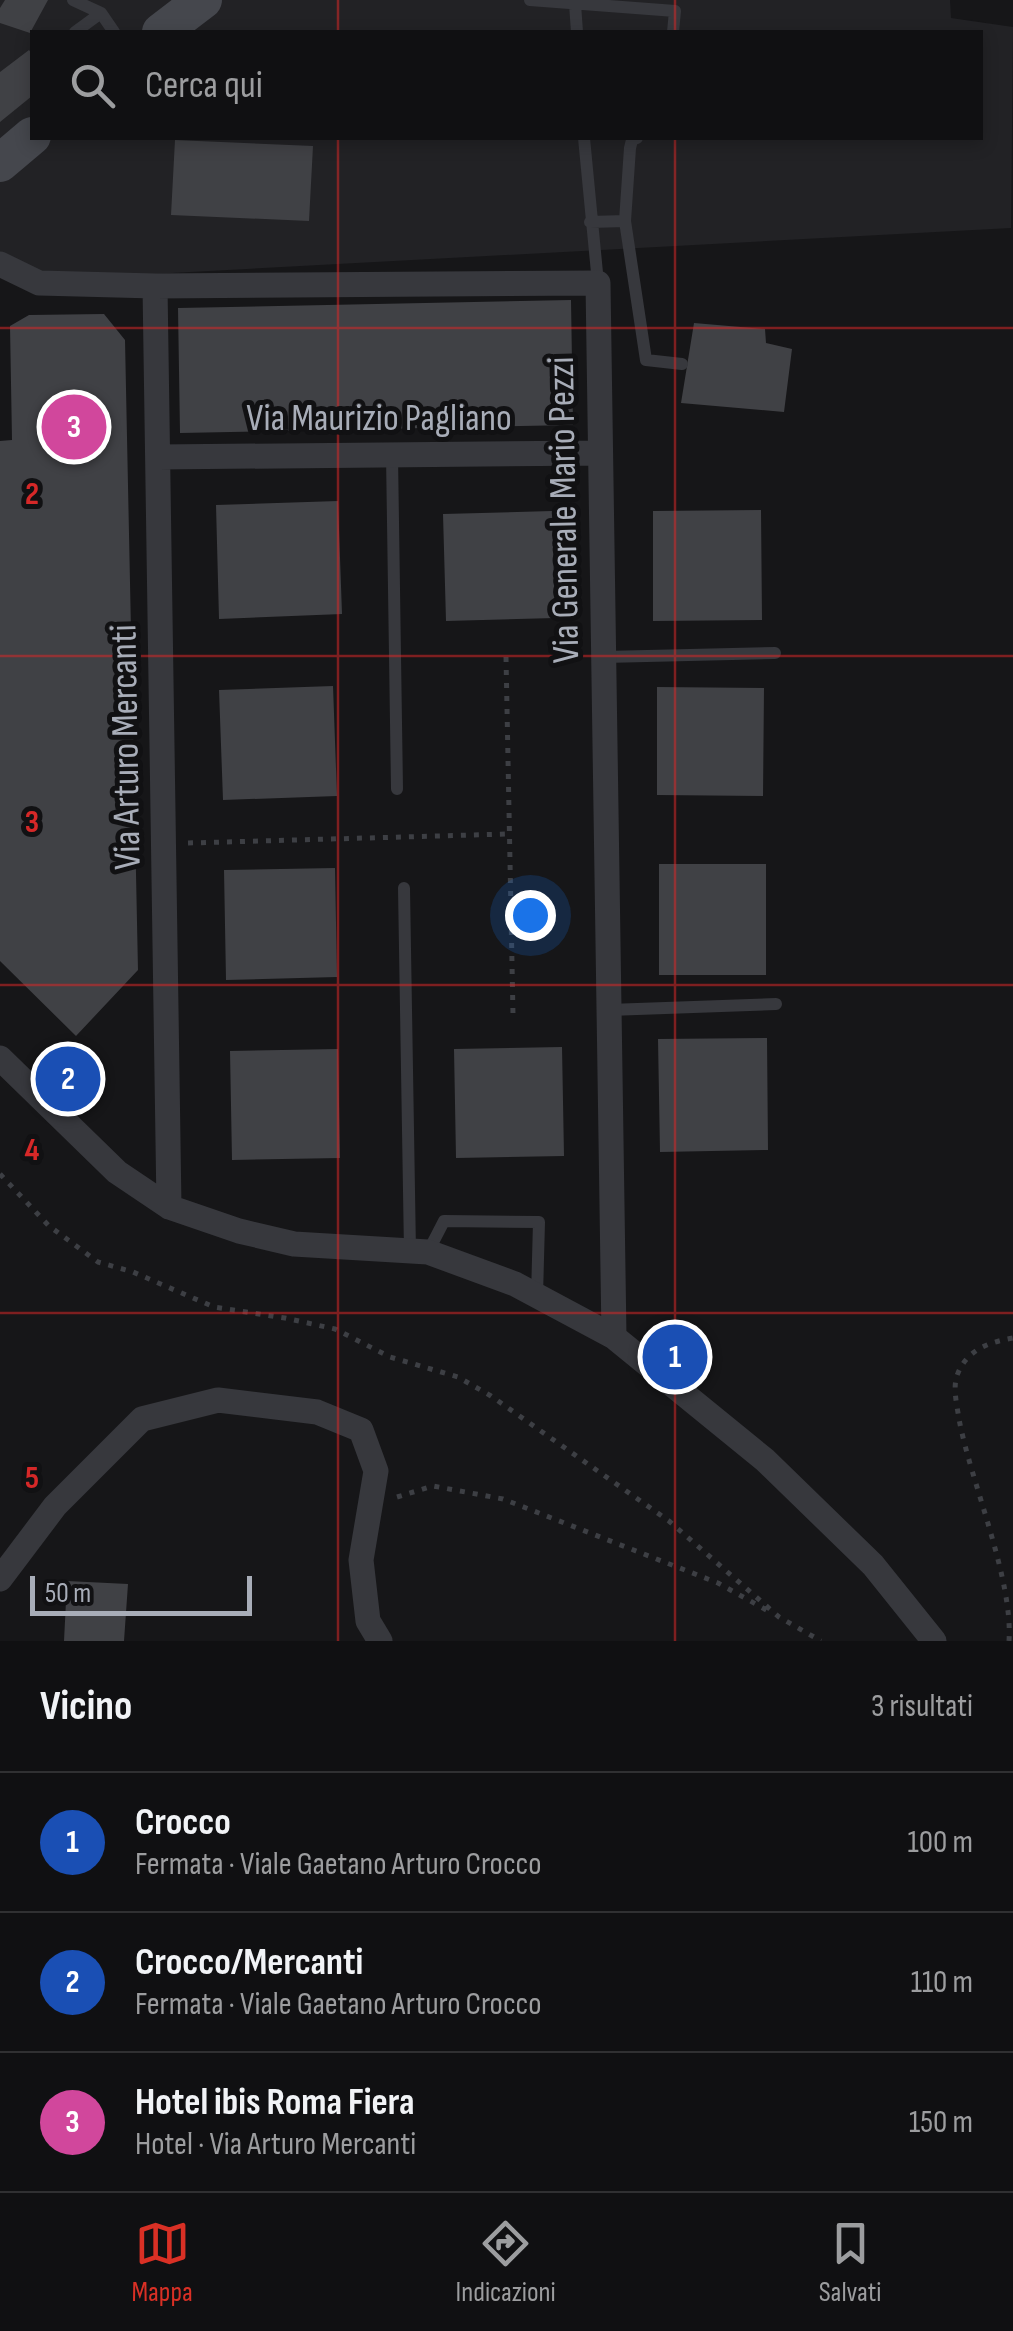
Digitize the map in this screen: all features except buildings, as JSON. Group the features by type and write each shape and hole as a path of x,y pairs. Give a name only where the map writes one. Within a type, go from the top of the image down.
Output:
{"main road":[{"path":"164,30 203,0"},
{"path":"0,163 30,138"}],"street":[{"path":"0,264 39,283 598,283"},
{"name":"Via Generale Mario Pezzi","path":"598,283 614,1338"},
{"name":"Via Arturo Mercanti","path":"154,286 170,1206"},
{"name":"Via Maurizio Pagliano","path":"158,457 600,453"},
{"path":"0,1058 117,1172 170,1206 239,1231 294,1244 419,1251 515,1284 614,1338 765,1460 873,1565 934,1641"},
{"path":"0,1579 55,1506 142,1419 218,1400 317,1412 361,1430 376,1471 361,1560 368,1621 380,1641"}],"lane":[{"path":"73,0 101,13 113,30"},
{"path":"530,0 674,11 673,30"},
{"path":"575,4 577,30"},
{"path":"78,30 101,13"},
{"path":"584,140 598,283"},
{"path":"632,140 626,221 646,360 682,364"},
{"path":"590,222 626,221"},
{"path":"392,455 397,789"},
{"path":"604,657 775,653"},
{"path":"404,888 419,1251"},
{"path":"609,1010 776,1004"},
{"path":"419,1251 444,1221 539,1222 537,1296"}],"path":[{"path":"506,657 513,1016"},
{"path":"166,844 509,834"},
{"path":"0,1174 49,1226 98,1262 133,1272 214,1307 334,1329 390,1357 458,1378 474,1387 669,1521 780,1617"},
{"path":"1009,1641 1010,1607 999,1550 963,1442 956,1400 957,1374 974,1353 987,1343 1013,1338"},
{"path":"370,1506 433,1486 503,1499 718,1583 821,1641"}],"shaded area":[{"path":"0,0 950,0 951,18 1013,27 1011,228 40,280 0,258"}],"place":[{"name":"Hotel ibis Roma Fiera","path":"74,427"},
{"name":"Crocco/Mercanti","path":"68,1079"},
{"name":"Crocco","path":"675,1357"}]}
